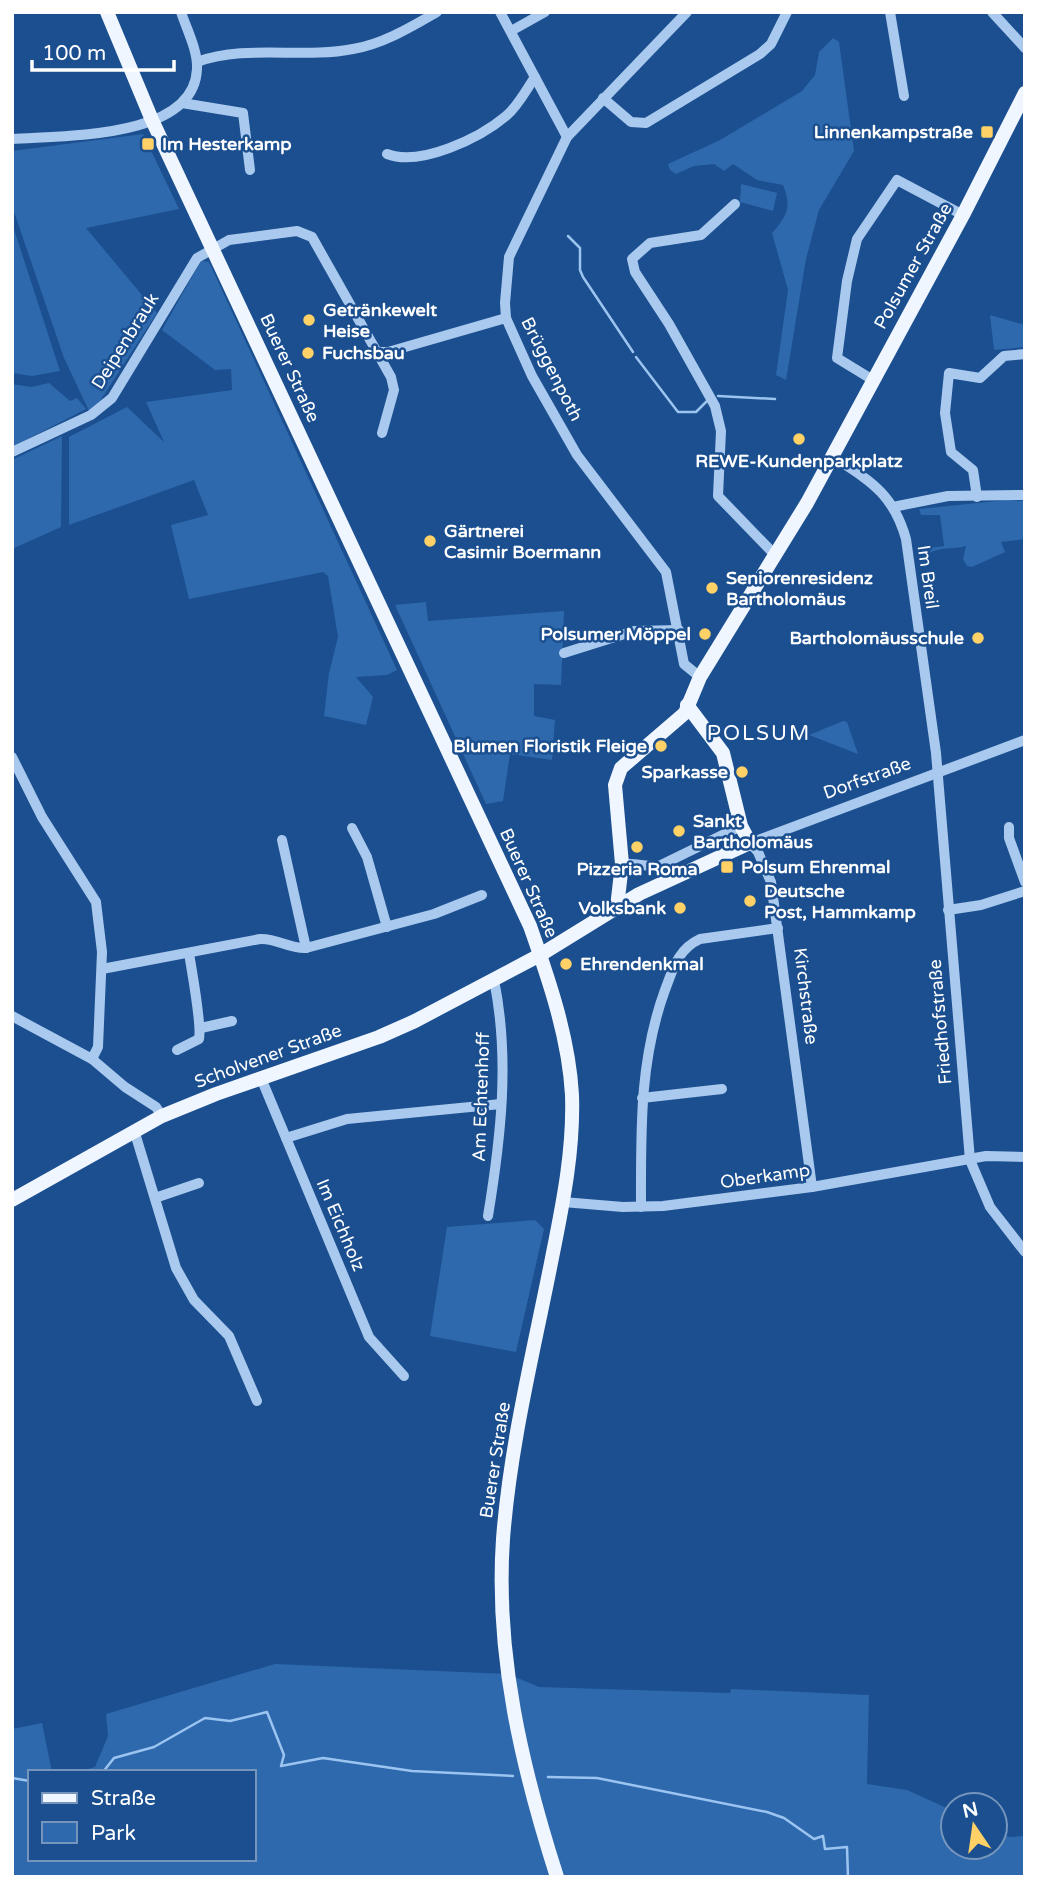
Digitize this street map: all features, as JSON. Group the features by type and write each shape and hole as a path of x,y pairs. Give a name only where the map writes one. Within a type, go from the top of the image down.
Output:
{"main road":[{"name":"Buerer Straße","path":"107,12 152,121 530,926 557,1013 572,1093 563,1202 509,1480 502,1580 508,1674 516,1723 557,1877"},
{"name":"Polsumer Straße","path":"622,864 615,792 618,774 626,761 677,723 700,677 776,556 832,456 963,215 1025,93"},
{"name":"Kirchstraße","path":"687,705 723,752 741,826 750,843"},
{"name":"Dorfstraße","path":"540,954 617,907 750,843"},
{"path":"617,907 622,864"},
{"name":"Scholvener Straße","path":"12,1200 162,1116 379,1037 540,954"}],"street":[{"path":"12,139 125,129 152,121 183,103 194,82 197,62 181,12"},
{"path":"197,62 227,55 352,49 380,41 437,12"},
{"path":"500,12 568,136"},
{"path":"510,31 545,12"},
{"name":"Brüggenpoth","path":"687,12 568,136 509,257 505,277 506,318 533,379 577,455 666,572 684,663 700,677"},
{"path":"603,98 631,122 646,123 760,54 771,44 787,12"},
{"path":"890,12 904,96"},
{"path":"992,12 1025,48"},
{"path":"387,155 400,159 417,159 487,130 508,114 535,77"},
{"path":"183,103 243,113 250,170"},
{"path":"873,380 837,358 847,281 860,231 897,180 963,215"},
{"path":"735,204 701,235 650,243 632,259 635,272 669,324 715,406 721,431 718,496 776,556"},
{"path":"212,248 229,240 304,232 312,237 378,352 394,390 382,433"},
{"name":"Deipenbrauk","path":"12,452 90,415 112,398 193,264 212,248"},
{"path":"378,352 388,352 506,318"},
{"path":"976,497 973,470 951,452 946,413 949,373 980,378 1004,356 1025,354"},
{"name":"Im Breil","path":"832,456 864,475 893,507 908,549 936,753 935,774"},
{"path":"893,507 938,497 1025,495"},
{"path":"565,653 634,631 679,630"},
{"name":"Dorfstraße","path":"750,843 1025,740"},
{"path":"12,757 42,817 96,902 102,969 98,1046 92,1059"},
{"name":"Friedhofstraße","path":"935,774 970,1160 990,1207 1025,1252"},
{"path":"622,864 637,862 651,867 659,866 741,826"},
{"path":"1009,827 1009,838 1025,882"},
{"path":"352,828 367,857 387,927"},
{"path":"282,840 306,948"},
{"name":"Kirchstraße","path":"750,843 758,852 771,883 812,1187"},
{"path":"948,910 981,905 1025,891"},
{"path":"102,969 260,939 275,940 295,949 306,948 434,914 482,895"},
{"path":"641,1207 642,1098 650,1033 680,955 689,944 700,939 778,928"},
{"path":"177,1050 199,1039 201,1028 196,1014 190,954"},
{"name":"Am Echtenhoff","path":"488,1216 495,1173 504,1050 494,979"},
{"path":"12,1016 92,1059 125,1087 156,1107 162,1116"},
{"path":"201,1028 232,1021"},
{"name":"Im Eichholz","path":"261,1078 369,1337 404,1376"},
{"path":"642,1098 722,1089"},
{"path":"286,1138 347,1119 501,1104"},
{"path":"134,1130 182,1280 206,1315 229,1336 257,1401"},
{"name":"Oberkamp","path":"563,1202 641,1207 812,1187 986,1156 1025,1157"},
{"path":"155,1198 199,1183"}],"green space":[{"path":"833,38 839,42 854,151 819,210 806,259 786,380 776,375 788,290 772,233 786,211 787,199 783,185 757,180 733,164 724,171 714,164 694,166 676,174 670,170 668,164 720,140 802,91 815,75 819,52"},
{"path":"143,134 179,209 86,228 157,313 98,404 89,411 64,358 12,206 12,151"},
{"path":"741,184 777,193 773,211 740,202"},
{"path":"12,223 60,371 32,376 12,373"},
{"path":"201,261 209,262 397,670 387,675 356,677 373,697 366,725 324,716 329,673 338,637 328,576 323,572 189,599 171,525 208,515 194,480 69,525 69,437 127,407 164,442 146,402 232,390 231,369 215,370 162,330"},
{"path":"990,315 1025,325 1025,347 994,350"},
{"path":"49,383 70,401 77,398 86,409 12,447 12,384 31,387"},
{"path":"62,436 61,527 12,549 12,460"},
{"path":"1007,500 1025,501 1025,539 1001,542 1005,552 972,567 967,566 963,559 966,546 928,554 921,549 944,546 940,515 921,515 919,509"},
{"path":"426,602 428,621 564,611 561,685 534,684 534,716 555,720 552,760 510,754 503,801 486,804 395,605"},
{"path":"843,721 847,722 858,754 809,735"},
{"path":"535,1220 544,1229 516,1352 430,1336 447,1227"},
{"path":"275,1664 508,1674 539,1687 730,1693 731,1689 869,1695 867,1784 907,1790 939,1805 939,1861 1009,1861 1009,1837 1025,1836 1025,1877 12,1877 12,1729 42,1723 52,1770 28,1770 28,1861 256,1861 256,1770 84,1770 95,1767 108,1736 106,1714"}],"waterway":[{"path":"568,236 580,248 580,270 583,277 633,352"},
{"path":"636,357 678,412 696,412 707,401"},
{"path":"718,396 775,399"},
{"path":"105,1770 114,1758 154,1747 205,1718 230,1721 267,1712 284,1755 281,1766 323,1758 412,1771 513,1776"},
{"path":"548,1777 597,1778 767,1812 784,1818 814,1839 823,1836 825,1849 847,1847 848,1877"},
{"path":"12,1778 28,1781"}],"place":[{"name":"Linnenkampstraße","path":"987,132"},
{"name":"Im Hesterkamp","path":"148,144"},
{"name":"Getränkewelt Heise","path":"309,320"},
{"name":"Fuchsbau","path":"308,353"},
{"name":"REWE-Kundenparkplatz","path":"799,439"},
{"name":"Gärtnerei Casimir Boermann","path":"430,541"},
{"name":"Seniorenresidenz Bartholomäus","path":"712,588"},
{"name":"Polsumer Möppel","path":"705,634"},
{"name":"Bartholomäusschule","path":"978,638"},
{"name":"Blumen Floristik Fleige","path":"661,746"},
{"name":"Sparkasse","path":"742,772"},
{"name":"Sankt Bartholomäus","path":"679,831"},
{"name":"Pizzeria Roma","path":"637,847"},
{"name":"Polsum Ehrenmal","path":"727,867"},
{"name":"Deutsche Post, Hammkamp","path":"750,901"},
{"name":"Volksbank","path":"680,908"},
{"name":"Ehrendenkmal","path":"566,964"}],"district":[{"name":"POLSUM","path":"759,733"}]}
